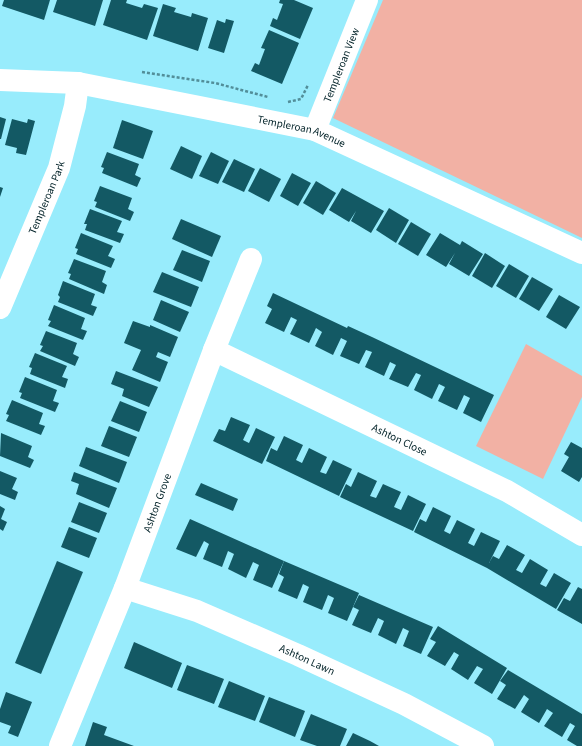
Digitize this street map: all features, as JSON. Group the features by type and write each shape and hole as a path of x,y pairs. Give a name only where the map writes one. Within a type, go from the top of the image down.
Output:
{"street":[{"name":"Templeroan View","path":"315,130 367,0"},
{"name":"Templeroan Avenue","path":"0,80 78,83 315,130 582,253"},
{"name":"Templeroan Park","path":"0,308 59,168 75,106 78,83"},
{"name":"Ashton Grove","path":"60,746 125,588 214,350 252,259"},
{"name":"Ashton Close","path":"214,350 507,492 582,535"},
{"name":"Ashton Lawn","path":"125,588 198,611 291,652 404,704 483,746"}],"path":[{"path":"138,72 215,83 273,99"},
{"path":"287,102 301,99 310,80"}],"shaded area":[{"path":"383,0 582,0 582,238 333,118"},
{"path":"526,344 582,376 582,397 543,479 476,446"}],"building":[{"path":"4,0 50,0 44,20 2,6"},
{"path":"57,0 103,0 95,26 53,12"},
{"path":"111,0 127,0 126,3 142,8 144,4 158,8 147,40 103,25"},
{"path":"280,0 294,0 313,8 300,39 270,26 273,18 277,20 283,4 279,3"},
{"path":"163,4 176,8 174,12 191,17 192,13 208,18 198,51 153,36"},
{"path":"226,19 234,21 224,53 208,48 217,20 225,23"},
{"path":"269,30 299,43 282,84 251,71 255,63 259,65 265,49 261,48"},
{"path":"0,117 6,119 1,139 0,139"},
{"path":"12,119 27,123 28,119 35,121 26,155 16,153 17,148 5,145"},
{"path":"122,120 153,131 143,159 113,148"},
{"path":"181,146 202,156 192,179 170,169"},
{"path":"107,152 139,164 135,175 141,178 137,187 102,173 104,168 101,167"},
{"path":"211,152 229,161 218,184 199,176"},
{"path":"234,159 255,169 244,192 222,182"},
{"path":"260,168 281,179 269,202 248,191"},
{"path":"292,173 311,183 298,206 280,196"},
{"path":"316,181 336,193 323,215 303,203"},
{"path":"100,186 132,198 128,209 134,212 130,221 95,207 97,202 94,201"},
{"path":"0,187 3,188 0,197"},
{"path":"342,188 384,211 371,233 351,221 356,211 349,222 329,210"},
{"path":"389,208 409,220 396,243 376,230"},
{"path":"90,209 122,221 117,232 124,234 120,243 85,230 87,224 84,224"},
{"path":"181,219 221,236 212,257 172,239"},
{"path":"411,222 431,234 418,256 398,244"},
{"path":"81,233 113,246 108,256 115,259 111,268 76,254 78,249 75,248"},
{"path":"440,233 460,245 462,241 483,254 469,276 449,264 455,253 446,267 426,255"},
{"path":"182,250 210,261 202,282 173,270"},
{"path":"485,253 505,266 492,288 472,276"},
{"path":"74,259 106,271 102,282 107,285 104,294 69,279 71,274 68,273"},
{"path":"509,264 529,276 516,298 496,286"},
{"path":"162,272 199,287 191,307 153,292"},
{"path":"532,277 553,289 539,311 519,299"},
{"path":"63,281 95,294 91,305 97,307 93,316 58,302 60,297 58,295"},
{"path":"273,293 347,328 348,326 372,337 494,395 481,422 463,413 470,398 464,395 457,410 438,401 445,387 439,384 432,399 414,390 421,375 416,373 408,387 389,379 396,365 390,362 384,376 365,367 372,352 366,350 359,364 340,356 347,341 341,338 333,355 315,346 322,332 316,328 309,343 290,334 297,320 291,317 284,332 265,323 272,309 267,306"},
{"path":"559,295 580,307 566,329 546,317"},
{"path":"161,300 189,312 180,332 153,320"},
{"path":"54,305 85,318 81,329 87,331 83,340 48,326 51,321 48,320"},
{"path":"133,321 150,327 150,325 178,337 170,357 158,352 156,357 168,362 160,382 132,370 141,350 124,343"},
{"path":"46,331 77,343 73,354 79,357 75,366 40,351 43,346 40,345"},
{"path":"35,353 67,366 62,377 68,379 65,388 30,374 32,368 29,367"},
{"path":"116,371 158,387 149,407 122,396 124,389 111,384"},
{"path":"25,377 57,390 53,401 59,403 55,412 20,398 22,393 19,392"},
{"path":"12,400 43,413 39,424 45,426 41,435 6,421 9,415 6,414"},
{"path":"120,401 147,412 139,432 111,421"},
{"path":"231,417 250,425 243,440 249,443 256,428 275,437 262,464 213,441 219,429 225,431"},
{"path":"109,426 137,437 129,457 101,446"},
{"path":"1,433 32,446 28,457 34,460 30,468 0,456"},
{"path":"284,436 303,445 296,460 302,463 309,448 327,457 320,472 326,474 333,460 352,469 339,496 266,461 271,448 277,451"},
{"path":"571,442 582,448 582,477 579,482 561,471 569,457 564,454"},
{"path":"86,447 127,462 119,483 79,466"},
{"path":"0,471 17,478 12,489 18,492 15,500 0,494"},
{"path":"74,472 117,488 109,508 76,494 79,484 71,481"},
{"path":"358,472 377,481 370,496 376,498 383,484 401,492 394,507 401,510 408,495 426,504 413,531 340,497 346,484 351,487"},
{"path":"201,483 238,499 233,511 195,495"},
{"path":"79,502 107,513 99,533 71,522"},
{"path":"0,506 5,509 1,519 7,522 3,531 0,529"},
{"path":"433,507 451,516 444,531 450,534 457,520 475,529 468,543 474,546 481,532 500,541 489,563 493,556 499,559 507,545 525,555 516,570 522,573 530,559 548,570 540,584 546,587 554,573 571,583 556,609 487,568 414,532 420,519 426,522"},
{"path":"190,519 284,561 272,588 253,580 259,565 253,562 246,578 228,569 234,554 228,551 222,567 203,559 209,544 204,541 196,557 176,549"},
{"path":"69,527 97,538 89,558 61,547"},
{"path":"57,561 83,572 41,674 15,663"},
{"path":"284,561 359,593 347,621 328,613 334,598 328,595 322,610 303,602 309,587 303,584 297,599 278,591 284,577 279,574"},
{"path":"578,587 582,589 582,624 557,610 564,598 570,601"},
{"path":"359,595 433,627 421,654 403,646 409,631 403,628 396,644 378,635 384,621 378,618 371,633 352,625 359,610 353,607"},
{"path":"438,626 507,668 492,694 474,683 483,669 477,666 468,680 451,669 459,655 454,652 445,666 427,656 436,642 430,639"},
{"path":"134,642 182,663 172,688 124,668"},
{"path":"187,665 224,679 214,704 177,690"},
{"path":"508,670 582,714 582,746 577,746 567,740 575,726 570,723 562,737 544,726 553,713 547,709 539,723 521,712 529,699 524,695 515,709 497,699 506,685 500,681"},
{"path":"229,681 265,696 255,721 218,707"},
{"path":"6,692 32,702 18,737 8,733 11,726 0,722 0,709"},
{"path":"269,697 305,711 295,737 259,722"},
{"path":"311,714 347,729 340,746 317,746 300,740"},
{"path":"93,722 107,727 104,735 134,746 85,746"},
{"path":"353,733 370,741 379,746 346,746"}]}
